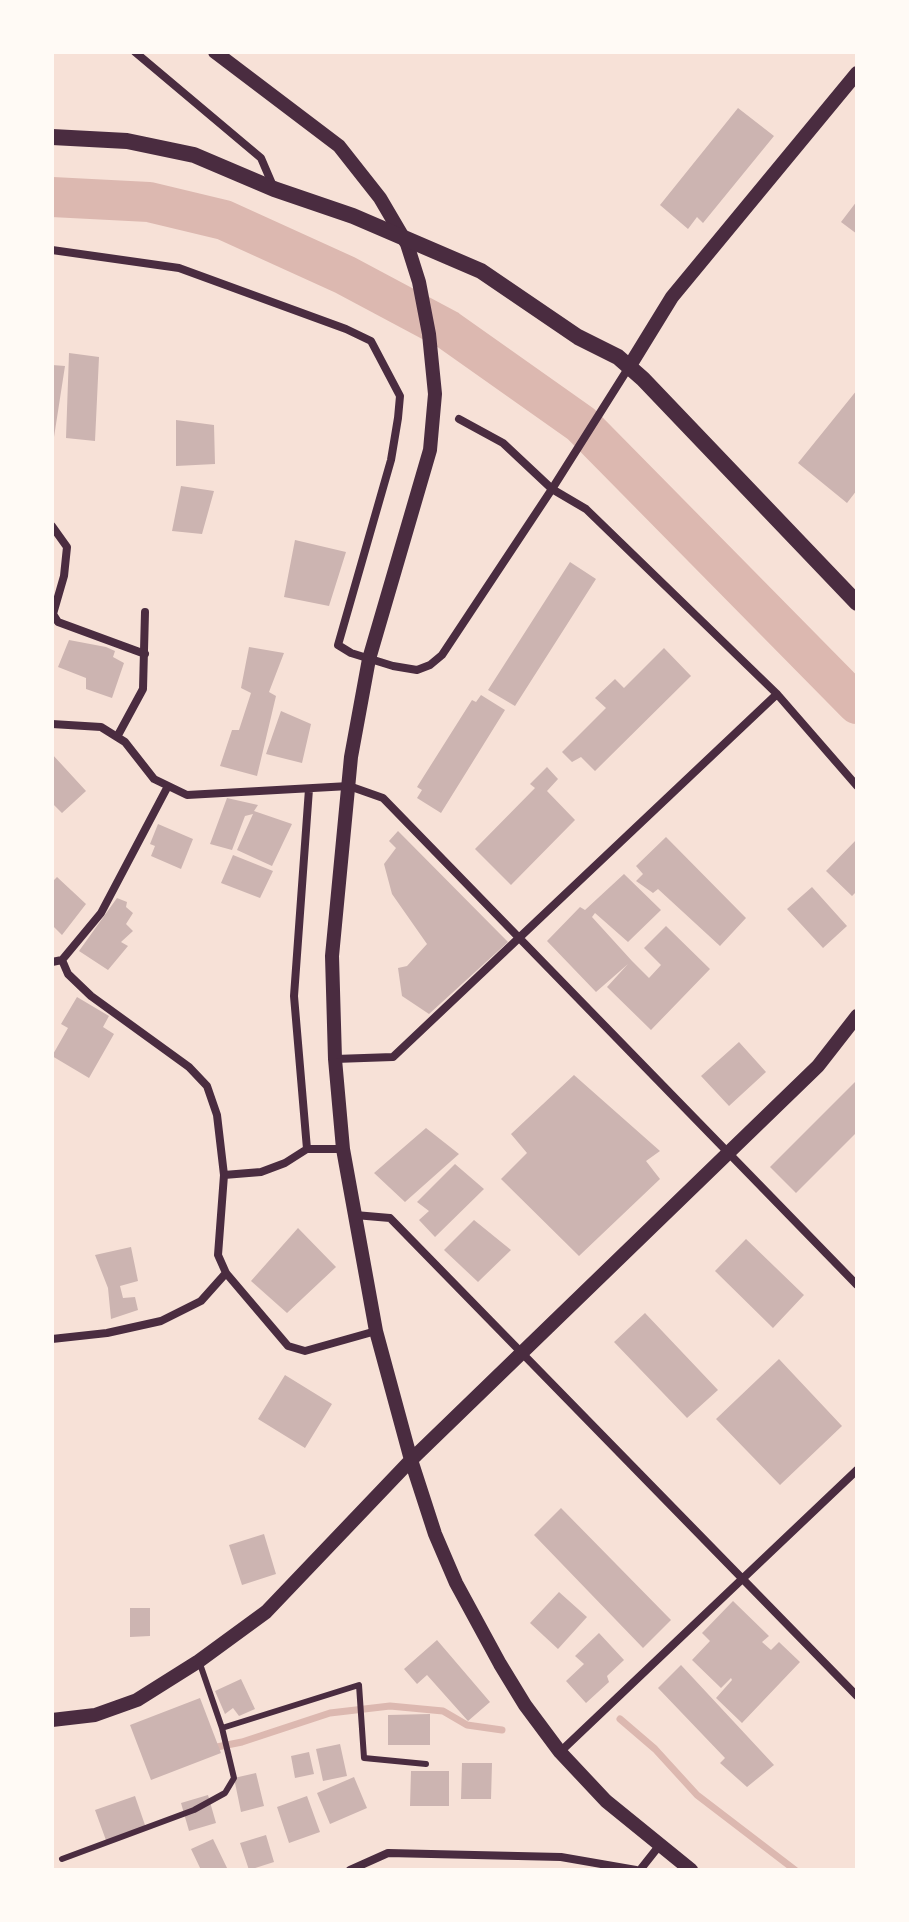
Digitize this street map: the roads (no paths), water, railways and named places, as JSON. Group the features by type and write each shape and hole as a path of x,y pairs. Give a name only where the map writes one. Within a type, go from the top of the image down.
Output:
{"main road":[{"path":"52,137 127,141 194,155 274,189 353,216 481,271 578,337 618,357 857,603"}],"street":[{"path":"135,52 261,158 274,189"},
{"path":"215,52 339,146 380,198 407,244 419,282 429,334 435,394 430,450 369,659 351,757 332,956 335,1059 343,1149 376,1331 435,1534 456,1583 525,1705 560,1752 606,1801 691,1870"},
{"path":"52,250 179,268 371,341 400,396 391,460 338,645 369,659 417,670 430,665 442,655 559,480 672,297 857,73"},
{"path":"400,396 412,401"},
{"path":"459,419 503,443 552,489 586,509 777,694 857,786"},
{"path":"52,526 67,547 64,576 53,614 58,622 145,654"},
{"path":"117,737 143,689 145,612"},
{"path":"335,1059 393,1057 777,694"},
{"path":"52,724 101,727 125,742 154,779 187,795 349,786 383,798 857,1285"},
{"path":"52,962 62,960 101,913 168,786"},
{"path":"307,1149 294,996 309,789"},
{"path":"62,960 68,974 91,996 189,1067 207,1086 217,1115 224,1175 218,1255 226,1273 288,1346 305,1351 376,1331"},
{"path":"52,1720 95,1715 137,1700 199,1661 266,1612 411,1460 818,1066 857,1016"},
{"path":"224,1175 261,1172 285,1163 307,1149 343,1149"},
{"path":"355,1215 390,1218 857,1696"},
{"path":"52,1339 107,1333 161,1321 201,1301 226,1273"},
{"path":"560,1752 857,1470"},
{"path":"350,1870 388,1853 561,1857 638,1870 659,1846"}],"lane":[{"path":"62,1859 194,1810 225,1793 234,1778 222,1729 199,1661"},
{"path":"222,1729 359,1685 364,1758 426,1764"}],"waterway":[{"path":"52,197 149,202 224,220 345,275 448,330 581,424 857,704"},
{"path":"212,1748 242,1742 330,1713 390,1706 443,1711 467,1725 502,1730"},
{"path":"620,1719 655,1749 697,1795 795,1870"}]}
